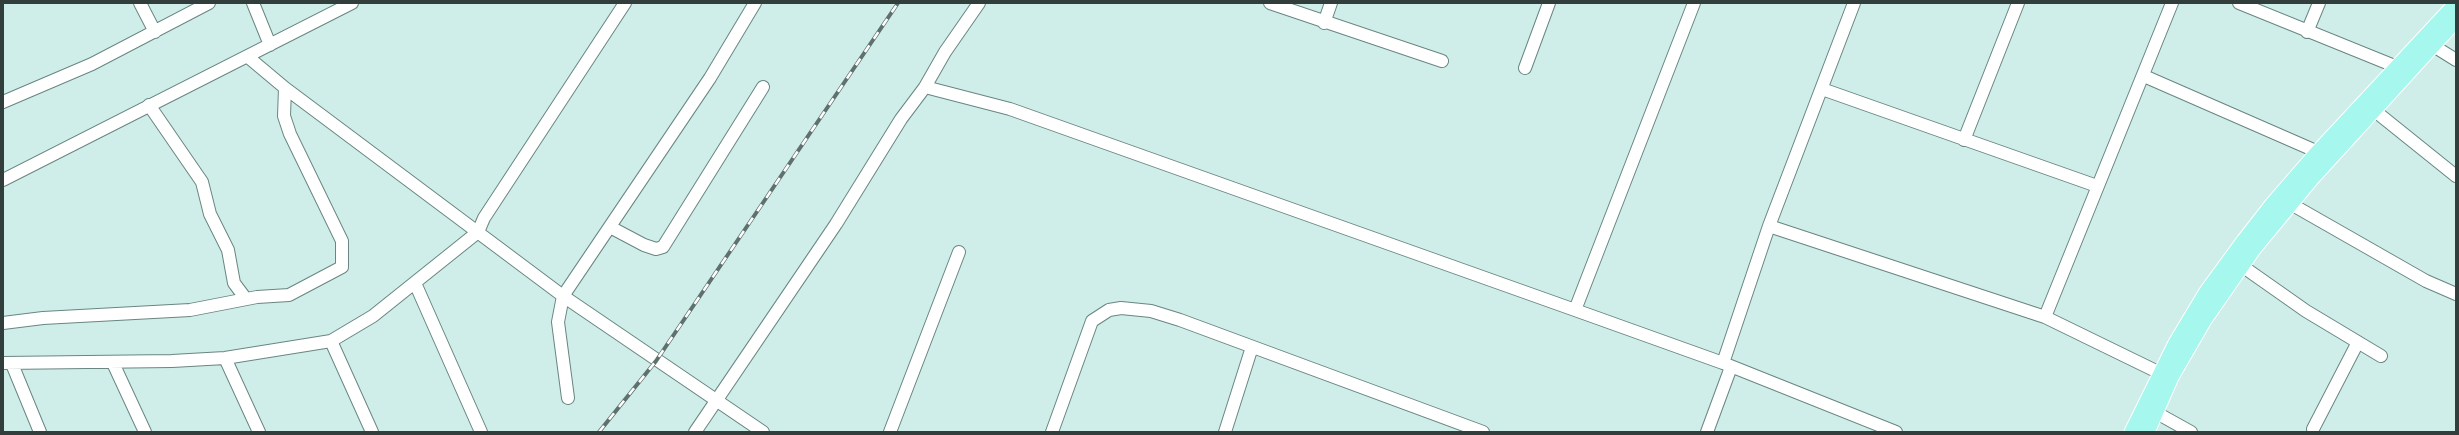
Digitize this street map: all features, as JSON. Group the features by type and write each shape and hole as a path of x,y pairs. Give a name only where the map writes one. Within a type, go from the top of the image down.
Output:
{"main road":[{"path":"2132,432 2160,373 2206,293 2272,205 2318,152 2456,4"},
{"path":"2146,432 2171,377 2204,320 2254,248 2291,204 2456,20"}],"street":[{"path":"140,3 155,32"},
{"path":"3,102 92,64 209,3"},
{"path":"253,3 270,45"},
{"path":"3,180 149,104 352,3"},
{"path":"40,432 8,364 113,363 225,358 331,341 373,316 478,232 488,211 625,3"},
{"path":"568,398 558,322 563,296 710,78 755,3"},
{"path":"695,432 836,224 901,119 925,87 945,52 979,3"},
{"path":"1270,3 1324,23 1442,61"},
{"path":"1324,23 1331,3"},
{"path":"1525,68 1549,3"},
{"path":"1575,310 1694,3"},
{"path":"1707,432 1769,226 1854,3"},
{"path":"1964,140 2018,3"},
{"path":"2045,317 2097,186 2144,76 2172,3"},
{"path":"2239,3 2307,32 2397,67"},
{"path":"2307,32 2318,3"},
{"path":"2432,46 2456,60"},
{"path":"248,56 284,88 563,296 763,432"},
{"path":"2144,76 2318,152"},
{"path":"610,227 644,245 656,249 663,247 763,87"},
{"path":"925,87 1010,110 1575,310 1727,365 1896,432"},
{"path":"3,323 43,318 190,310 246,299 289,295 342,267 342,241 286,122 284,88"},
{"path":"1822,89 2097,186"},
{"path":"149,104 202,182 210,214 228,250 234,283 246,299"},
{"path":"2375,111 2456,176"},
{"path":"2291,204 2426,281 2456,294"},
{"path":"1769,226 2045,317 2160,373"},
{"path":"890,432 959,252"},
{"path":"2242,266 2306,311 2381,356"},
{"path":"415,283 481,432"},
{"path":"1052,432 1092,321 1109,310 1121,308 1151,311 1483,432"},
{"path":"331,341 372,432"},
{"path":"2313,429 2358,342"},
{"path":"1225,432 1252,347"},
{"path":"225,358 259,432"},
{"path":"113,363 145,432"},
{"path":"2155,412 2191,432"}],"railway":[{"path":"599,432 656,361 898,3"}]}
